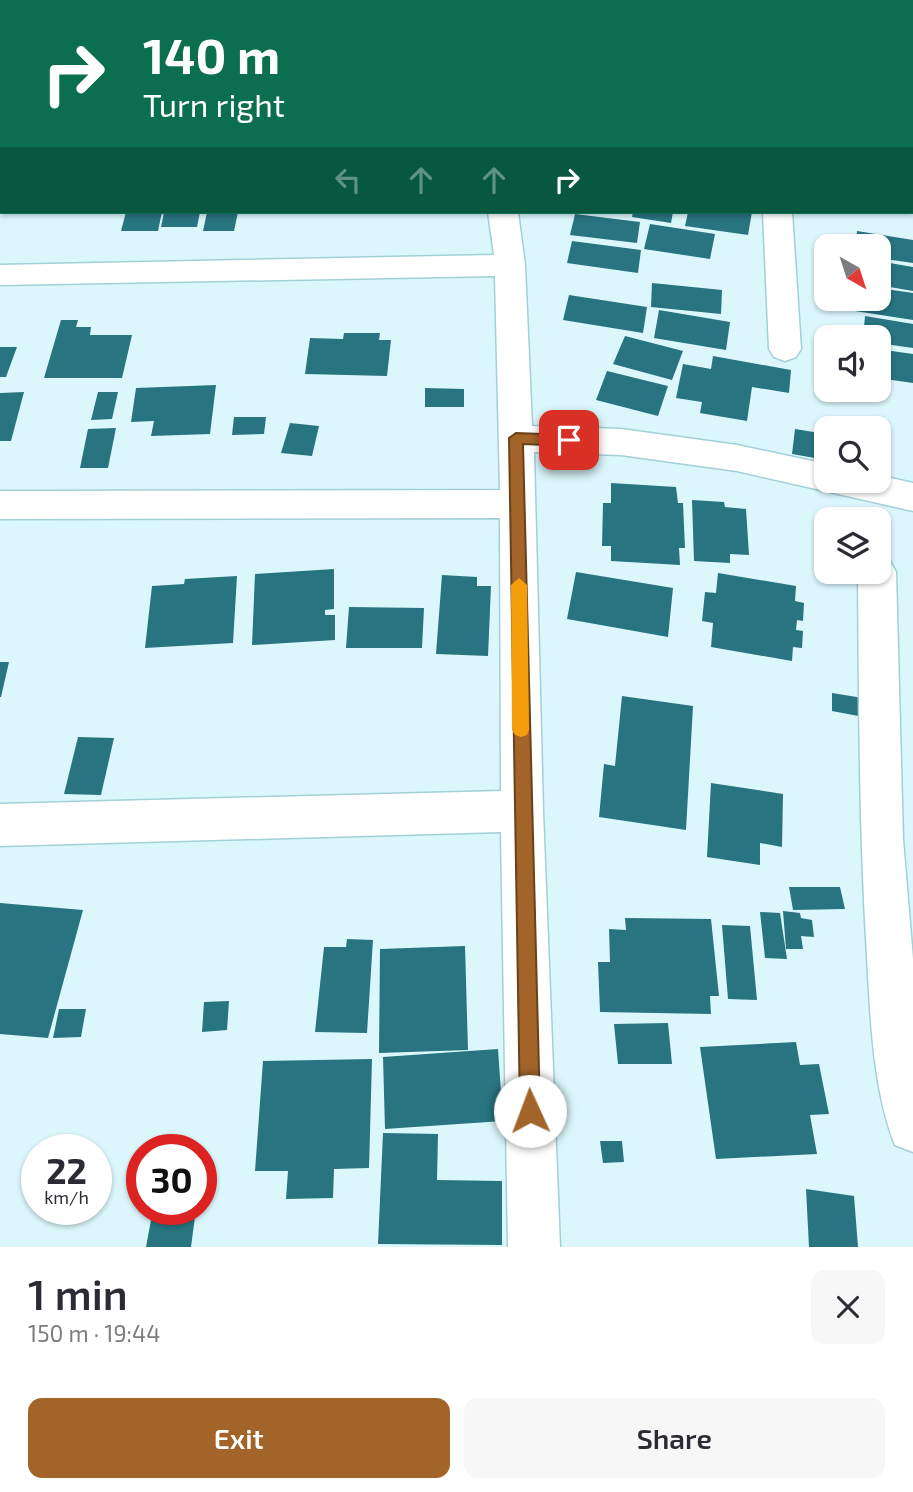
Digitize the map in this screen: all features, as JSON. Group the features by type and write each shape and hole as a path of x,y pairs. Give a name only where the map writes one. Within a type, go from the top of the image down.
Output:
{"street":[{"path":"503,214 510,265 518,504 522,811 534,1247"},
{"path":"777,214 785,349"},
{"path":"0,275 510,265"},
{"path":"516,438 621,442 737,458 814,475"},
{"path":"860,493 876,504 913,497"},
{"path":"0,505 518,504"},
{"path":"877,584 881,839 895,1027 913,1127"},
{"path":"0,824 522,811"}],"building":[{"path":"125,214 162,214 158,231 121,231"},
{"path":"164,214 200,214 197,227 161,227"},
{"path":"207,214 238,214 234,231 203,231"},
{"path":"575,214 640,222 637,243 570,235"},
{"path":"633,214 673,214 671,223 632,217"},
{"path":"688,214 752,214 748,235 685,226"},
{"path":"650,224 715,234 710,259 644,249"},
{"path":"891,236 913,240 913,263 891,260"},
{"path":"572,241 641,250 638,273 567,263"},
{"path":"891,263 913,267 913,291 891,287"},
{"path":"652,283 722,290 721,314 651,307"},
{"path":"891,290 913,293 913,320 861,312 891,312"},
{"path":"569,295 647,307 643,333 563,320"},
{"path":"659,310 730,322 726,350 654,338"},
{"path":"865,316 913,324 913,348 891,345 891,325 864,325"},
{"path":"61,320 78,320 76,327 91,327 90,335 132,335 122,378 44,378"},
{"path":"344,333 380,333 379,340 391,340 387,376 305,374 310,338 343,339"},
{"path":"625,336 683,351 672,380 613,364"},
{"path":"0,347 17,347 6,377 0,377"},
{"path":"891,351 913,354 913,383 891,380"},
{"path":"713,356 791,370 789,393 752,387 747,421 700,413 702,402 676,398 683,364 711,369"},
{"path":"607,371 668,386 658,416 596,400"},
{"path":"216,385 210,434 151,436 154,421 131,422 136,388"},
{"path":"425,388 464,389 464,407 425,407"},
{"path":"24,392 11,441 0,441 0,393"},
{"path":"98,392 118,392 112,419 91,420"},
{"path":"234,417 266,417 264,434 232,435"},
{"path":"290,423 319,426 312,456 281,453"},
{"path":"116,428 108,468 80,468 88,429"},
{"path":"795,429 814,432 814,458 792,454"},
{"path":"611,483 676,487 678,503 683,503 685,548 679,548 680,565 611,561 611,546 602,546 603,503 611,503"},
{"path":"692,500 724,502 725,507 746,509 749,555 730,554 730,563 694,561"},
{"path":"334,569 334,609 325,610 325,615 335,615 335,640 252,645 255,574"},
{"path":"576,572 673,588 668,637 567,619"},
{"path":"718,573 796,586 795,601 804,603 803,621 797,620 796,630 803,631 802,648 793,647 792,661 711,647 713,623 702,621 705,592 716,593"},
{"path":"442,575 477,577 477,586 491,586 488,656 436,654"},
{"path":"237,576 233,643 145,648 152,586 184,584 185,579"},
{"path":"349,607 424,608 422,648 346,648"},
{"path":"0,662 9,662 1,697 0,697"},
{"path":"832,693 869,699 869,718 832,711"},
{"path":"622,696 693,706 686,830 599,817 604,764 615,766"},
{"path":"78,737 114,738 101,795 64,794"},
{"path":"711,783 783,794 782,847 760,843 760,865 707,857"},
{"path":"789,887 840,887 845,909 793,910"},
{"path":"0,903 83,910 48,1038 0,1034"},
{"path":"783,911 800,913 801,918 812,920 814,937 801,936 803,949 786,949"},
{"path":"760,912 780,913 787,959 765,958"},
{"path":"625,918 711,919 719,996 710,996 711,1014 600,1012 598,962 610,962 609,929 626,930"},
{"path":"722,925 750,926 757,1000 728,999"},
{"path":"347,939 373,940 367,1033 315,1032 324,947 346,947"},
{"path":"465,946 468,1050 379,1053 380,949"},
{"path":"229,1001 227,1030 202,1032 204,1002"},
{"path":"59,1009 86,1009 81,1037 53,1038"},
{"path":"668,1023 672,1064 618,1064 614,1024"},
{"path":"796,1042 800,1065 819,1064 829,1114 810,1115 817,1154 716,1159 700,1047"},
{"path":"498,1049 503,1121 385,1129 383,1057"},
{"path":"372,1059 369,1168 334,1169 333,1198 286,1199 288,1171 255,1171 263,1061"},
{"path":"383,1133 438,1134 437,1180 502,1181 502,1245 378,1244"},
{"path":"600,1141 622,1141 624,1162 603,1163"},
{"path":"806,1189 854,1196 858,1247 809,1247"},
{"path":"150,1225 194,1225 191,1247 146,1247"}],"slow traffic":[{"path":"519,585 521,730"}],"route":[{"path":"530,1111 516,438 569,440"}]}
